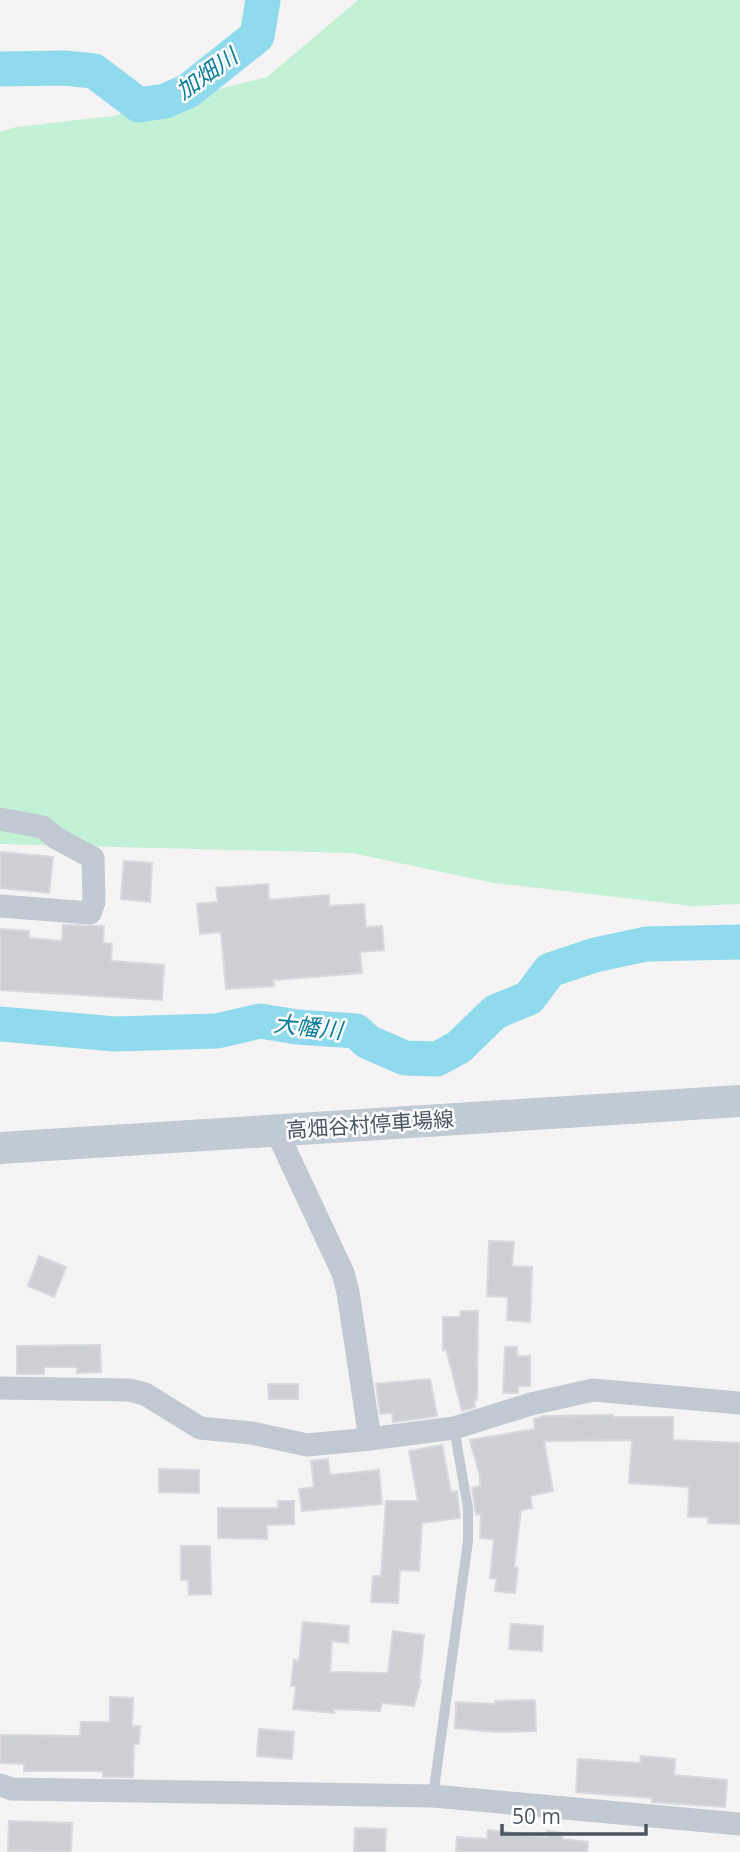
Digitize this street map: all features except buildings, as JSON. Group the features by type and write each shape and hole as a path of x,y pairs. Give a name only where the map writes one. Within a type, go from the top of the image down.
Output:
{"main road":[{"name":"高畑谷村停車場線","path":"0,1148 740,1101"}],"street":[{"path":"0,819 43,827 55,838 93,858 94,902 90,914 0,906"},
{"path":"276,1130 343,1273 370,1439"},
{"path":"0,1388 129,1390 145,1394 200,1428 252,1433 307,1445 454,1428 531,1404 593,1390 740,1404"},
{"path":"4,1788 433,1796 740,1824"}],"lane":[{"path":"433,1796 468,1541 468,1508 454,1428"}],"green space":[{"path":"358,0 740,0 740,904 693,906 494,883 352,853 0,844 0,132 16,127 113,116 267,77"}],"waterway":[{"name":"加畑川","path":"0,69 64,68 94,71 139,105 165,101 188,91 257,36 263,0"},
{"name":"大幡川","path":"0,1024 115,1034 217,1031 260,1021 297,1027 356,1031 368,1042 405,1058 437,1059 459,1047 495,1012 529,998 550,970 595,955 646,944 740,942"}]}
